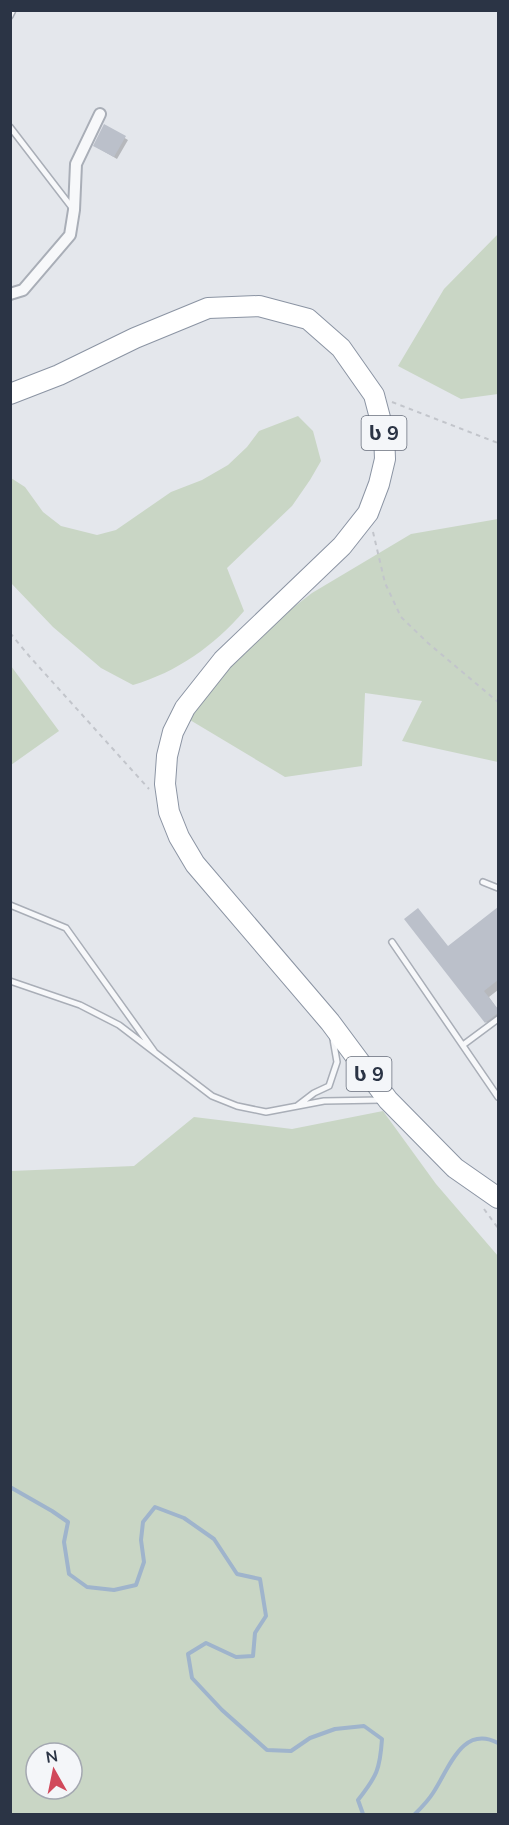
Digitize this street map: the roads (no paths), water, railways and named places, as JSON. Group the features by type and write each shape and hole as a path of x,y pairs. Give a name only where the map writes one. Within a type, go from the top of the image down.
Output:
{"highway":[{"name":"ს 9","path":"10,394 208,308 259,306 308,319 340,348 374,395 384,433 385,459 368,513 342,546 223,660 185,708 173,732 167,756 165,784 169,812 178,837 195,864 330,1022 388,1100 455,1168 498,1198"}],"street":[{"path":"10,294 23,290 70,235 74,210 76,164 100,114"}],"lane":[{"path":"10,16 13,10"},
{"path":"10,127 74,210"},
{"path":"483,882 498,888"},
{"path":"10,905 66,928 158,1056"},
{"path":"392,942 498,1097"},
{"path":"10,981 80,1005 119,1025 212,1096 237,1106 266,1113 324,1101 388,1100"},
{"path":"463,1045 498,1019"},
{"path":"266,1113 297,1106 329,1086 337,1062 330,1022"}],"waterway":[{"path":"10,1487 68,1522 64,1542 69,1574 87,1587 114,1590 136,1585 144,1562 141,1540 143,1522 155,1507 184,1518 214,1539 237,1574 260,1579 266,1616 255,1633 253,1656 236,1657 206,1643 188,1654 192,1678 222,1710 267,1750 291,1751 310,1738 335,1729 364,1726 382,1739 376,1772 358,1800 363,1814"},
{"path":"415,1814 431,1796 451,1762 466,1744 475,1739 486,1739 498,1743"}]}
